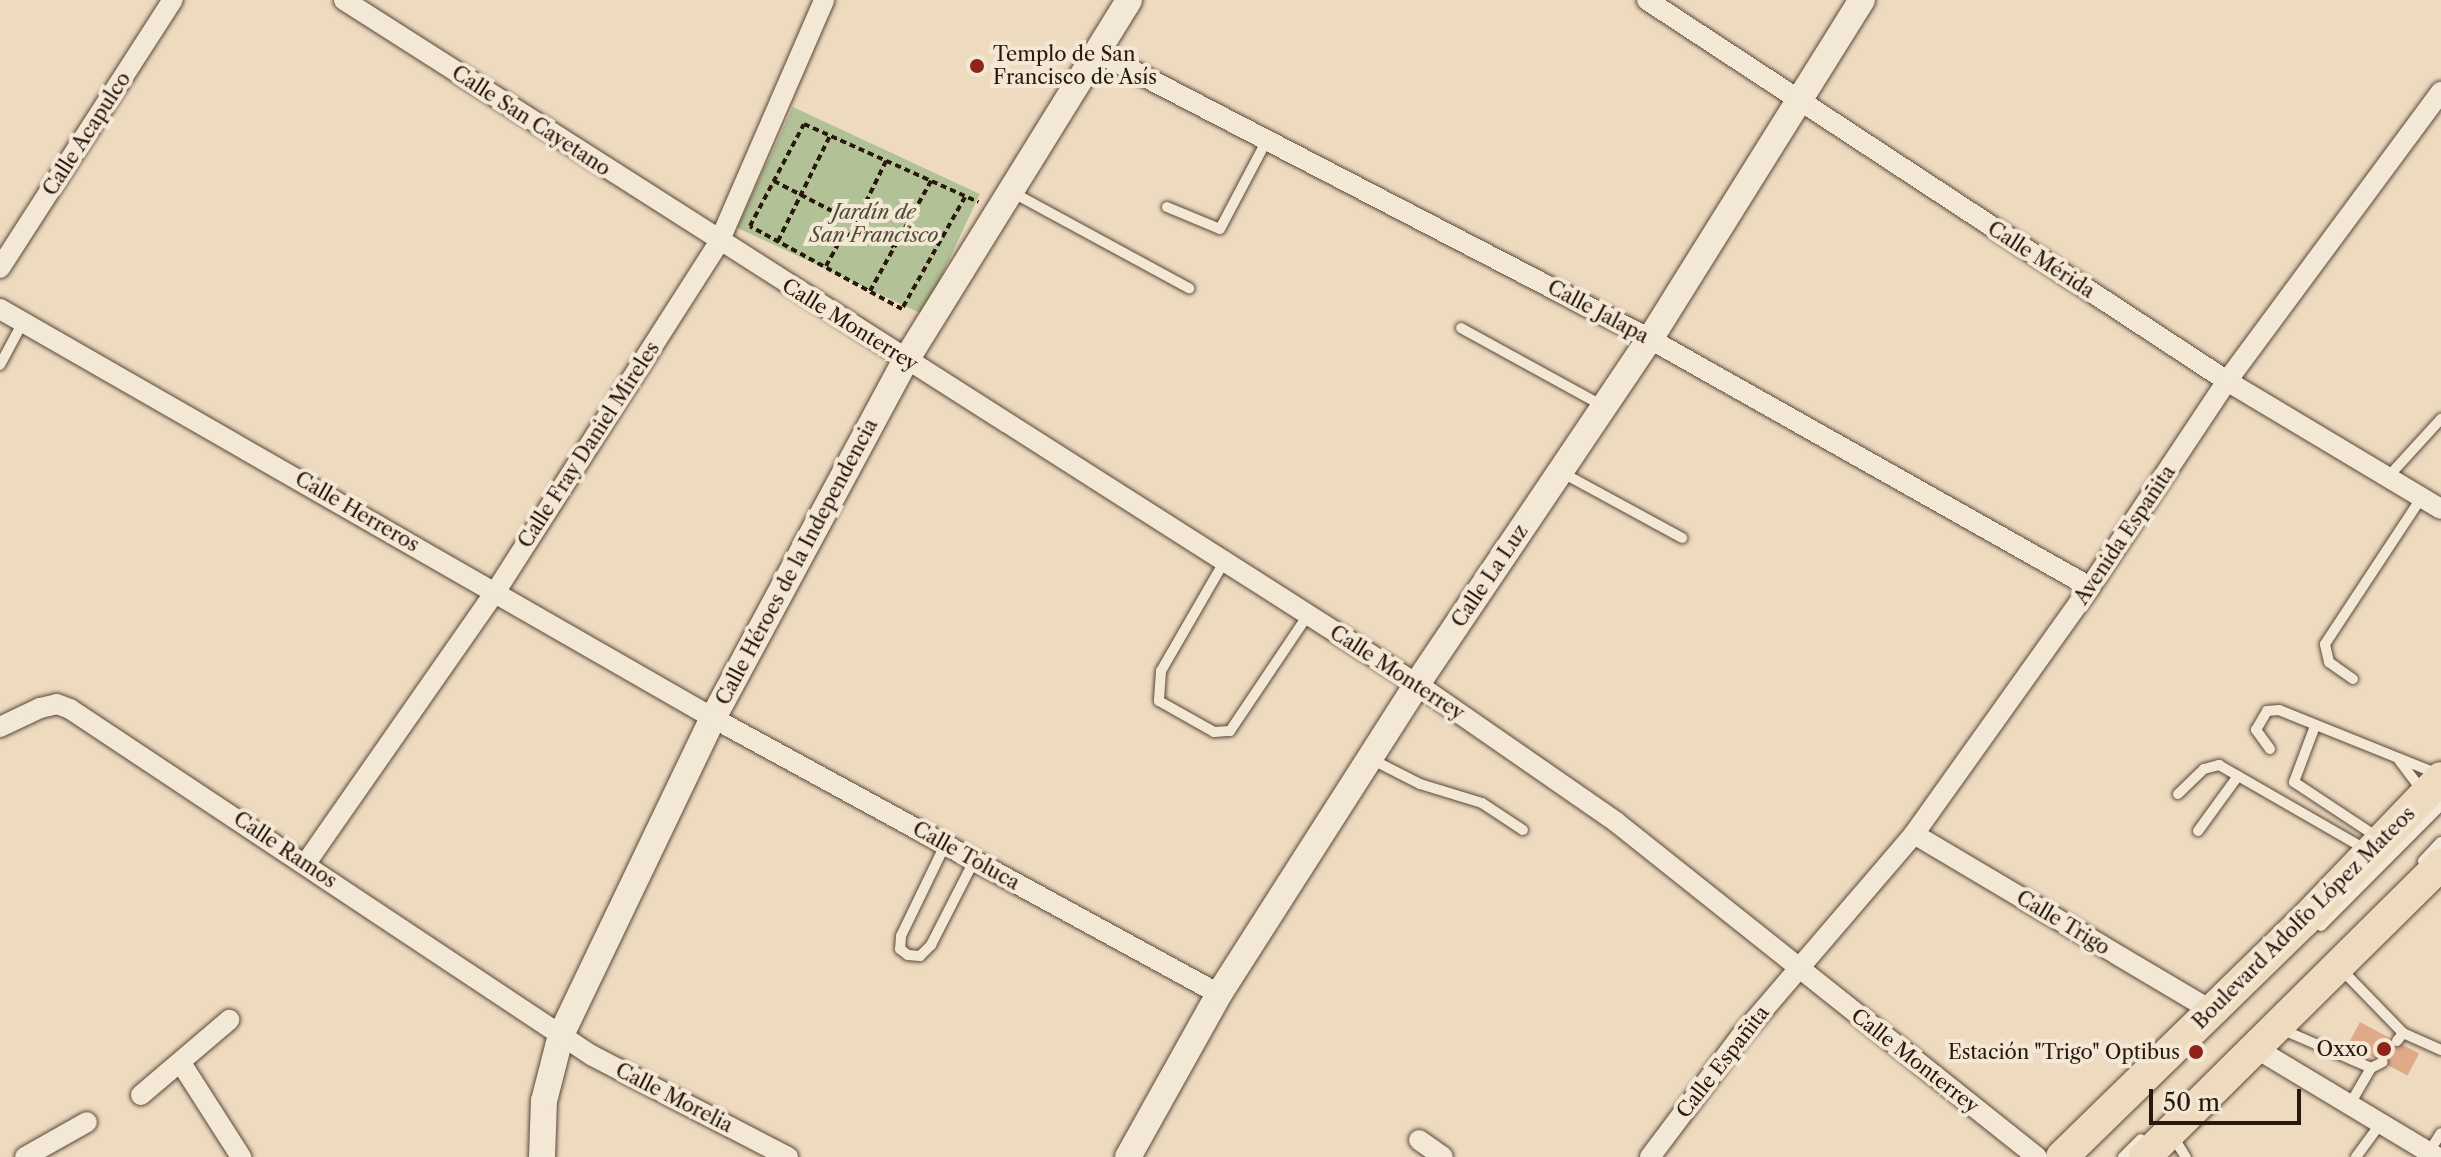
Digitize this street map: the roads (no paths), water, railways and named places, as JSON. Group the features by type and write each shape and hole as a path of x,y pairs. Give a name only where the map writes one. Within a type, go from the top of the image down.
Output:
{"main road":[{"name":"Boulevard Adolfo López Mateos","path":"2062,1157 2437,788"},
{"path":"2145,1157 2171,1139 2441,864"}],"street":[{"name":"Calle Acapulco","path":"0,268 173,0"},
{"name":"Calle San Cayetano","path":"344,0 719,242"},
{"name":"Calle Fray Daniel Mireles","path":"306,863 496,591 719,242 824,0"},
{"name":"Calle Héroes de la Independencia","path":"542,1157 544,1101 561,1035 713,718 906,360 1008,190 1129,0"},
{"name":"Calle Mérida","path":"1647,0 2227,381 2441,509"},
{"name":"Calle La Luz","path":"1128,1157 1219,994 1417,684 1650,339 1862,0"},
{"name":"Calle Jalapa","path":"1097,52 1650,339 2090,587"},
{"name":"Avenida Españita","path":"1798,969 1914,834 2090,587 2227,381 2441,92"},
{"name":"Calle Monterrey","path":"719,242 1417,684 1616,822 2037,1157"},
{"name":"Calle Herreros","path":"0,309 713,718"},
{"name":"Calle Ramos","path":"0,727 40,708 57,704 70,709 561,1035"},
{"name":"Calle Toluca","path":"713,718 1219,994"},
{"name":"Calle Trigo","path":"1914,834 2212,1011"},
{"name":"Calle Españita","path":"1650,1157 1798,969"},
{"path":"141,1095 229,1020"},
{"name":"Calle Morelia","path":"561,1035 788,1157"},
{"path":"2268,1038 2350,1104 2433,1155"},
{"path":"181,1063 241,1157"},
{"path":"25,1157 87,1122"},
{"path":"1419,1140 1443,1157"}],"lane":[{"path":"1167,207 1220,229 1267,140"},
{"path":"1008,190 1189,288"},
{"path":"0,365 23,322"},
{"path":"1461,328 1604,407"},
{"path":"2388,477 2439,425"},
{"path":"1561,472 1682,538"},
{"path":"2353,679 2329,662 2325,644 2422,497"},
{"path":"1224,562 1161,671 1159,701 1214,732 1230,731 1308,615"},
{"path":"2270,749 2256,735 2267,711 2279,710 2399,760 2437,788"},
{"path":"2315,726 2294,782 2376,846"},
{"path":"1371,759 1420,784 1482,803 1523,830"},
{"path":"2399,760 2437,788"},
{"path":"2178,794 2211,765 2376,846"},
{"path":"2198,831 2238,776"},
{"path":"2315,932 2437,788"},
{"path":"2411,874 2441,842"},
{"path":"945,845 901,936 900,949 908,955 920,956 931,945 974,861"},
{"path":"2210,1073 2390,894"},
{"path":"2340,968 2400,1037 2441,1050"},
{"path":"2268,1038 2371,1068"},
{"path":"2350,1104 2371,1068 2383,1062"},
{"path":"2356,1157 2381,1123"},
{"path":"2433,1155 2441,1133"},
{"path":"2123,1157 2171,1139"}],"place":[{"name":"Templo de San Francisco de Asís","path":"977,66"},
{"name":"Oxxo","path":"2384,1049"},
{"name":"Estación \"Trigo\" Optibus","path":"2196,1052"}],"park label":[{"name":"Jardín de San Francisco","path":"874,224"}]}
